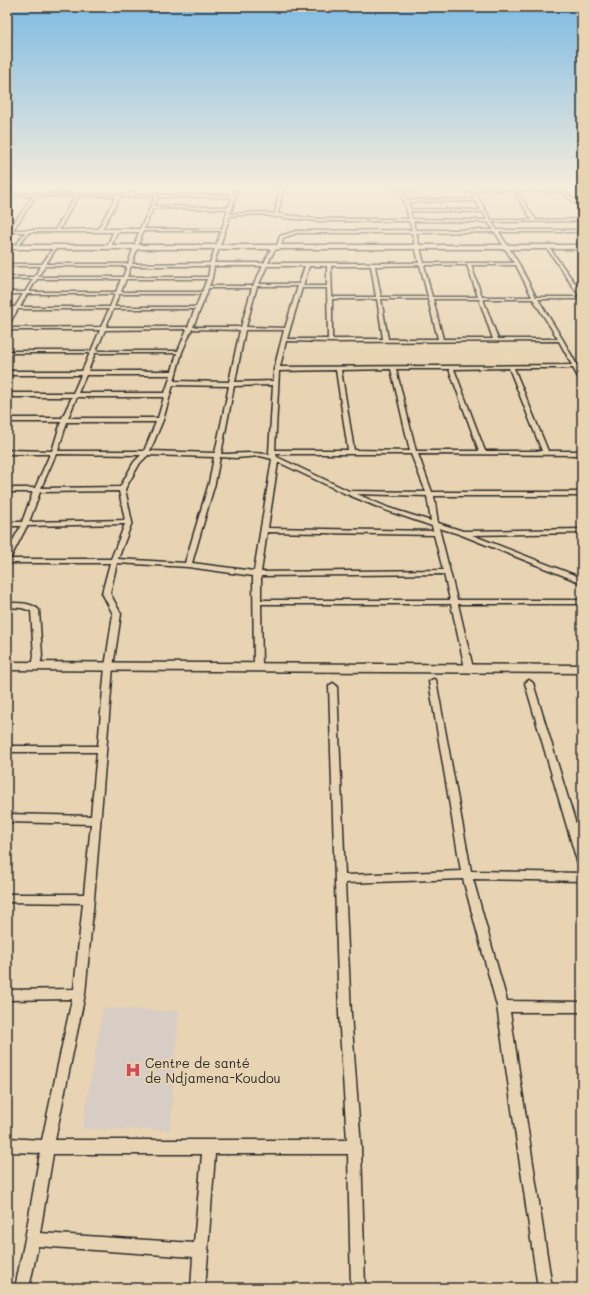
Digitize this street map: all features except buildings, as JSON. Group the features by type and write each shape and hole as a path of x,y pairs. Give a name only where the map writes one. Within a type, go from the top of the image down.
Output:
{"street":[{"path":"505,246 517,264 534,297 561,340 582,379"},
{"path":"7,247 582,247"},
{"path":"7,322 55,247"},
{"path":"7,556 25,524 37,490 54,453 65,419 104,328 136,247"},
{"path":"22,1288 32,1239 47,1147 79,994 89,899 108,667 117,614 106,593 114,561 129,522 122,489 136,462 146,453 160,420 180,352 208,286 217,247"},
{"path":"188,566 212,483 243,328 255,286 264,265 272,250 279,247"},
{"path":"418,247 421,265 431,297 441,341"},
{"path":"548,247 582,297"},
{"path":"7,264 517,264"},
{"path":"258,667 257,574 273,455 277,369 287,329 307,265"},
{"path":"329,265 328,287 330,298 330,341"},
{"path":"373,265 386,341"},
{"path":"469,265 496,341"},
{"path":"7,278 210,278"},
{"path":"208,286 328,287"},
{"path":"7,293 205,293"},
{"path":"330,298 582,297"},
{"path":"7,308 198,308"},
{"path":"7,329 287,329"},
{"path":"285,340 561,340"},
{"path":"7,352 180,352"},
{"path":"277,369 582,366"},
{"path":"393,367 414,453 430,494 437,533 469,668"},
{"path":"452,367 482,452"},
{"path":"512,367 546,453"},
{"path":"338,368 352,453"},
{"path":"7,373 174,373"},
{"path":"171,383 276,383"},
{"path":"7,395 168,395"},
{"path":"7,420 160,420"},
{"path":"7,452 218,454 236,456 260,454 352,453 582,453"},
{"path":"273,455 346,492 387,508 461,533 582,581"},
{"path":"7,490 122,489"},
{"path":"346,492 430,494 582,494"},
{"path":"7,524 129,522"},
{"path":"263,530 437,533"},
{"path":"461,533 582,531"},
{"path":"7,560 114,561 188,566 257,574 447,572"},
{"path":"570,576 582,576"},
{"path":"258,602 582,602"},
{"path":"7,605 25,606 35,610 38,656 36,666"},
{"path":"7,666 582,669"},
{"path":"433,682 467,875 503,1006 545,1288"},
{"path":"529,683 582,861"},
{"path":"333,686 345,1014 354,1147 358,1288"},
{"path":"7,749 102,749"},
{"path":"7,818 95,820"},
{"path":"340,879 467,875 582,877"},
{"path":"7,898 89,899"},
{"path":"7,995 79,994"},
{"path":"503,1006 582,1007"},
{"path":"7,1145 47,1147 354,1147"},
{"path":"198,1288 209,1146"},
{"path":"32,1239 202,1251"}],"shaded area":[{"name":"Centre de santé de Ndjamena-Koudou","path":"103,1008 179,1011 170,1130 82,1129"}],"place":[{"name":"Centre de santé de Ndjamena-Koudou","path":"133,1070"}]}
